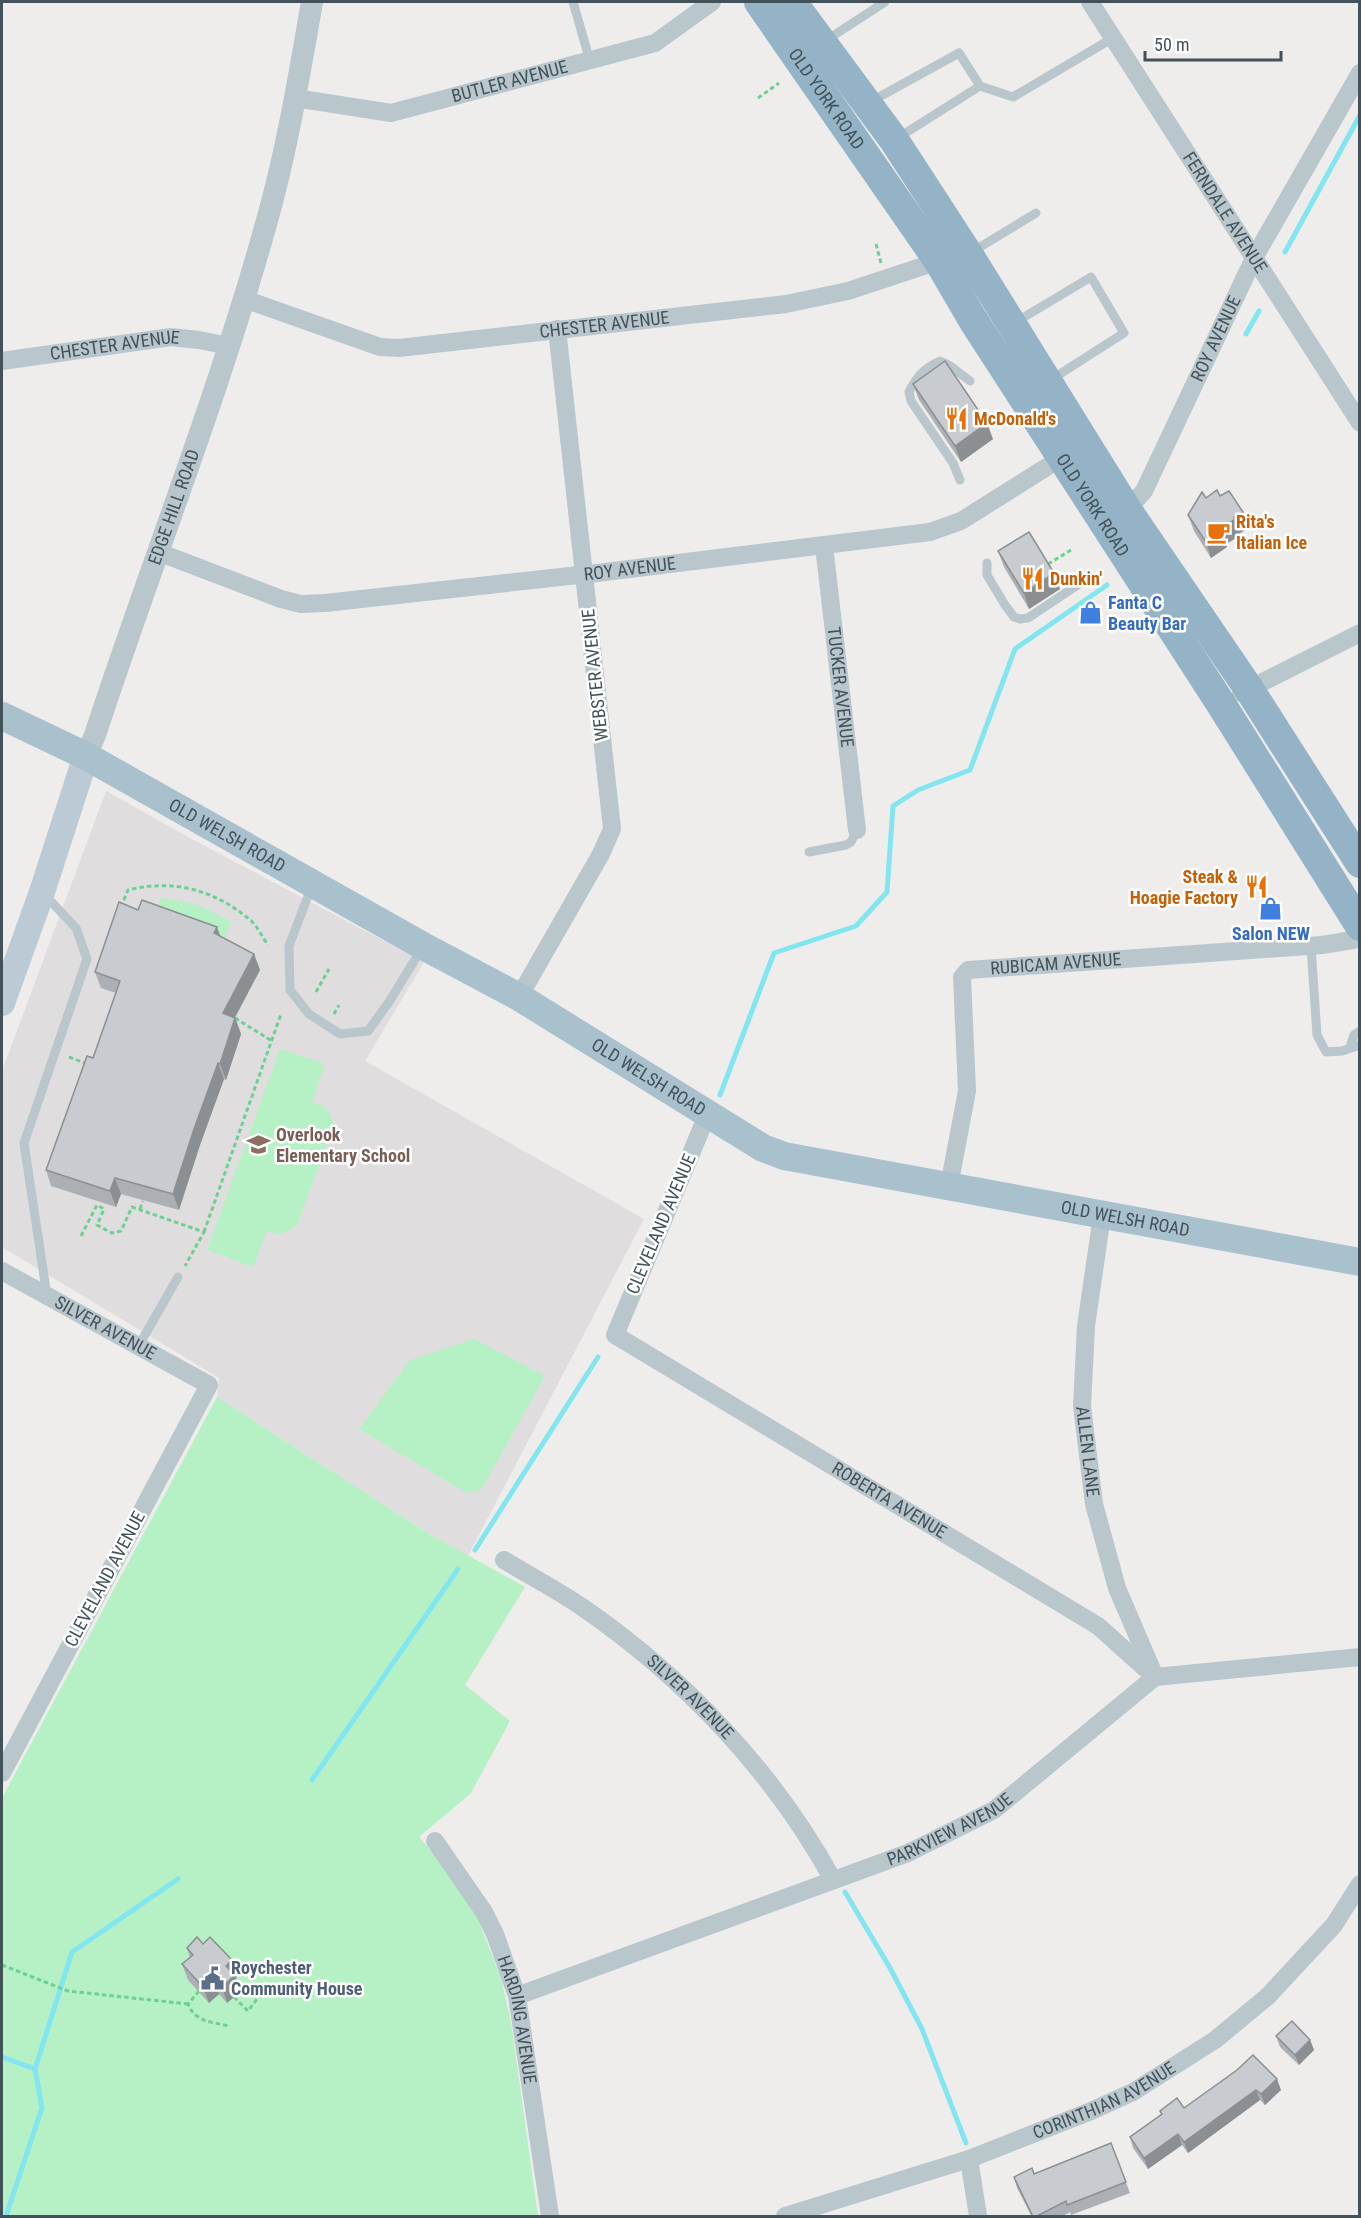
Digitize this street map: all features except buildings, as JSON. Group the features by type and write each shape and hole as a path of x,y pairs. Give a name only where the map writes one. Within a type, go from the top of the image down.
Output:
{"highway":[{"name":"OLD YORK ROAD","path":"759,2 938,260 974,320 1073,451 1127,510 1249,689 1359,862"},
{"name":"OLD YORK ROAD","path":"792,2 894,140 1012,324 1047,382 1073,451 1221,704 1359,926"}],"main road":[{"name":"OLD WELSH ROAD","path":"2,716 86,756 423,946 519,997 763,1148 784,1156 1359,1262"},
{"name":"EDGE HILL ROAD","path":"2,1002 42,892 86,756"}],"street":[{"name":"EDGE HILL ROAD","path":"86,756 244,299 267,221 295,98 312,2"},
{"name":"BUTLER AVENUE","path":"295,98 391,113 655,43 712,2"},
{"name":"FERNDALE AVENUE","path":"1090,2 1359,423"},
{"name":"ROY AVENUE","path":"1127,510 1144,491 1254,258 1359,72"},
{"name":"CHESTER AVENUE","path":"244,299 380,347 399,348 786,304 848,291 938,260 968,254"},
{"name":"WEBSTER AVENUE","path":"519,997 601,854 612,828 557,329"},
{"name":"CHESTER AVENUE","path":"2,361 171,338 199,340 229,346"},
{"name":"ROY AVENUE","path":"158,552 281,599 301,604 583,575 930,532 944,528 979,511 1073,451"},
{"name":"TUCKER AVENUE","path":"824,546 857,830"},
{"path":"1221,704 1359,633"},
{"name":"RUBICAM AVENUE","path":"949,1186 967,1092 962,977 968,970 1311,946 1353,940 1359,936"},
{"name":"CLEVELAND AVENUE","path":"615,1335 708,1113"},
{"name":"ALLEN LANE","path":"1102,1216 1086,1326 1082,1406 1094,1504 1117,1588 1155,1677"},
{"name":"SILVER AVENUE","path":"2,1271 209,1385"},
{"name":"ROBERTA AVENUE","path":"615,1335 1091,1622 1155,1677"},
{"name":"CLEVELAND AVENUE","path":"2,1773 209,1385"},
{"name":"SILVER AVENUE","path":"504,1560 581,1606 701,1703 769,1784 823,1861 833,1880"},
{"path":"1155,1677 1359,1657"},
{"name":"PARKVIEW AVENUE","path":"517,1996 908,1853 994,1810 1155,1677"},
{"name":"HARDING AVENUE","path":"435,1841 484,1912 495,1934 517,1996 550,2217"},
{"name":"CORINTHIAN AVENUE","path":"785,2217 969,2159 1133,2092 1215,2040 1267,1997 1334,1925 1359,1884"},
{"path":"969,2159 978,2217"}],"lane":[{"path":"823,43 885,2"},
{"path":"576,3 590,61"},
{"path":"868,103 959,53 980,86 1013,97 1113,38"},
{"path":"894,140 980,86"},
{"path":"968,254 1036,213"},
{"path":"1012,324 1091,277 1124,333 1047,382"},
{"path":"960,480 953,463 911,401 909,392 918,374 940,361 970,381"},
{"path":"987,563 987,575 1014,617 1020,619 1028,618 1088,576"},
{"path":"809,852 846,845 851,842 857,830"},
{"path":"313,883 289,946 290,990 309,1014 339,1034 368,1031 389,1002 423,946"},
{"path":"42,892 76,928 87,959 24,1143 48,1298"},
{"path":"1311,946 1317,1035 1326,1052 1342,1051 1355,1046 1354,1035 1359,1031"},
{"path":"138,1347 178,1277"}],"path":[{"path":"758,98 779,83"},
{"path":"1048,564 1071,550"},
{"path":"120,912 128,890 148,885 182,885 214,896 250,920 268,945"},
{"path":"316,992 329,969"},
{"path":"333,1016 339,1005"},
{"path":"178,1277 204,1232 281,1014"},
{"path":"235,1018 272,1041"},
{"path":"69,1057 90,1065"},
{"path":"140,1209 143,1201"},
{"path":"81,1236 97,1205 104,1209 97,1225 112,1233 120,1231 132,1207 204,1232"},
{"path":"2,1965 68,1991 188,2004"},
{"path":"234,1997 248,2011 257,1999 270,1989"},
{"path":"188,2004 199,1991"},
{"path":"188,2004 192,2013 201,2019 229,2026"}],"shaded area":[{"name":"Overlook Elementary School","path":"106,791 424,962 365,1061 644,1219 468,1556 426,1532 217,1397 219,1378 2,1247 2,1071"}],"green space":[{"path":"161,898 198,906 231,922 223,943 154,918"},
{"path":"280,1049 325,1064 312,1102 326,1107 334,1124 297,1226 279,1235 267,1231 253,1267 207,1250"},
{"path":"474,1339 545,1376 481,1490 467,1493 359,1429 410,1360"},
{"path":"217,1397 426,1532 525,1587 465,1685 510,1721 471,1793 419,1837 438,1859 477,1917 501,1978 511,2022 538,2216 2,2216 2,1798"}],"waterway":[{"path":"1285,252 1360,115"},
{"path":"1246,334 1259,311"},
{"path":"720,1095 774,953 856,926 887,892 893,806 918,790 970,770 1015,649 1107,585"},
{"path":"475,1550 598,1357"},
{"path":"312,1780 458,1569"},
{"path":"6,2216 42,2108 35,2069 72,1952 178,1879"},
{"path":"845,1892 890,1968 922,2029 966,2143"},
{"path":"2,2057 35,2069"}],"place":[{"name":"McDonald's","path":"956,419"},
{"name":"Rita's Italian Ice","path":"1218,532"},
{"name":"Dunkin'","path":"1032,579"},
{"name":"Fanta C Beauty Bar","path":"1090,613"},
{"name":"Steak & Hoagie Factory","path":"1256,887"},
{"name":"Salon NEW","path":"1271,908"},
{"name":"Overlook Elementary School","path":"258,1145"},
{"name":"Roychester Community House","path":"213,1978"}]}
